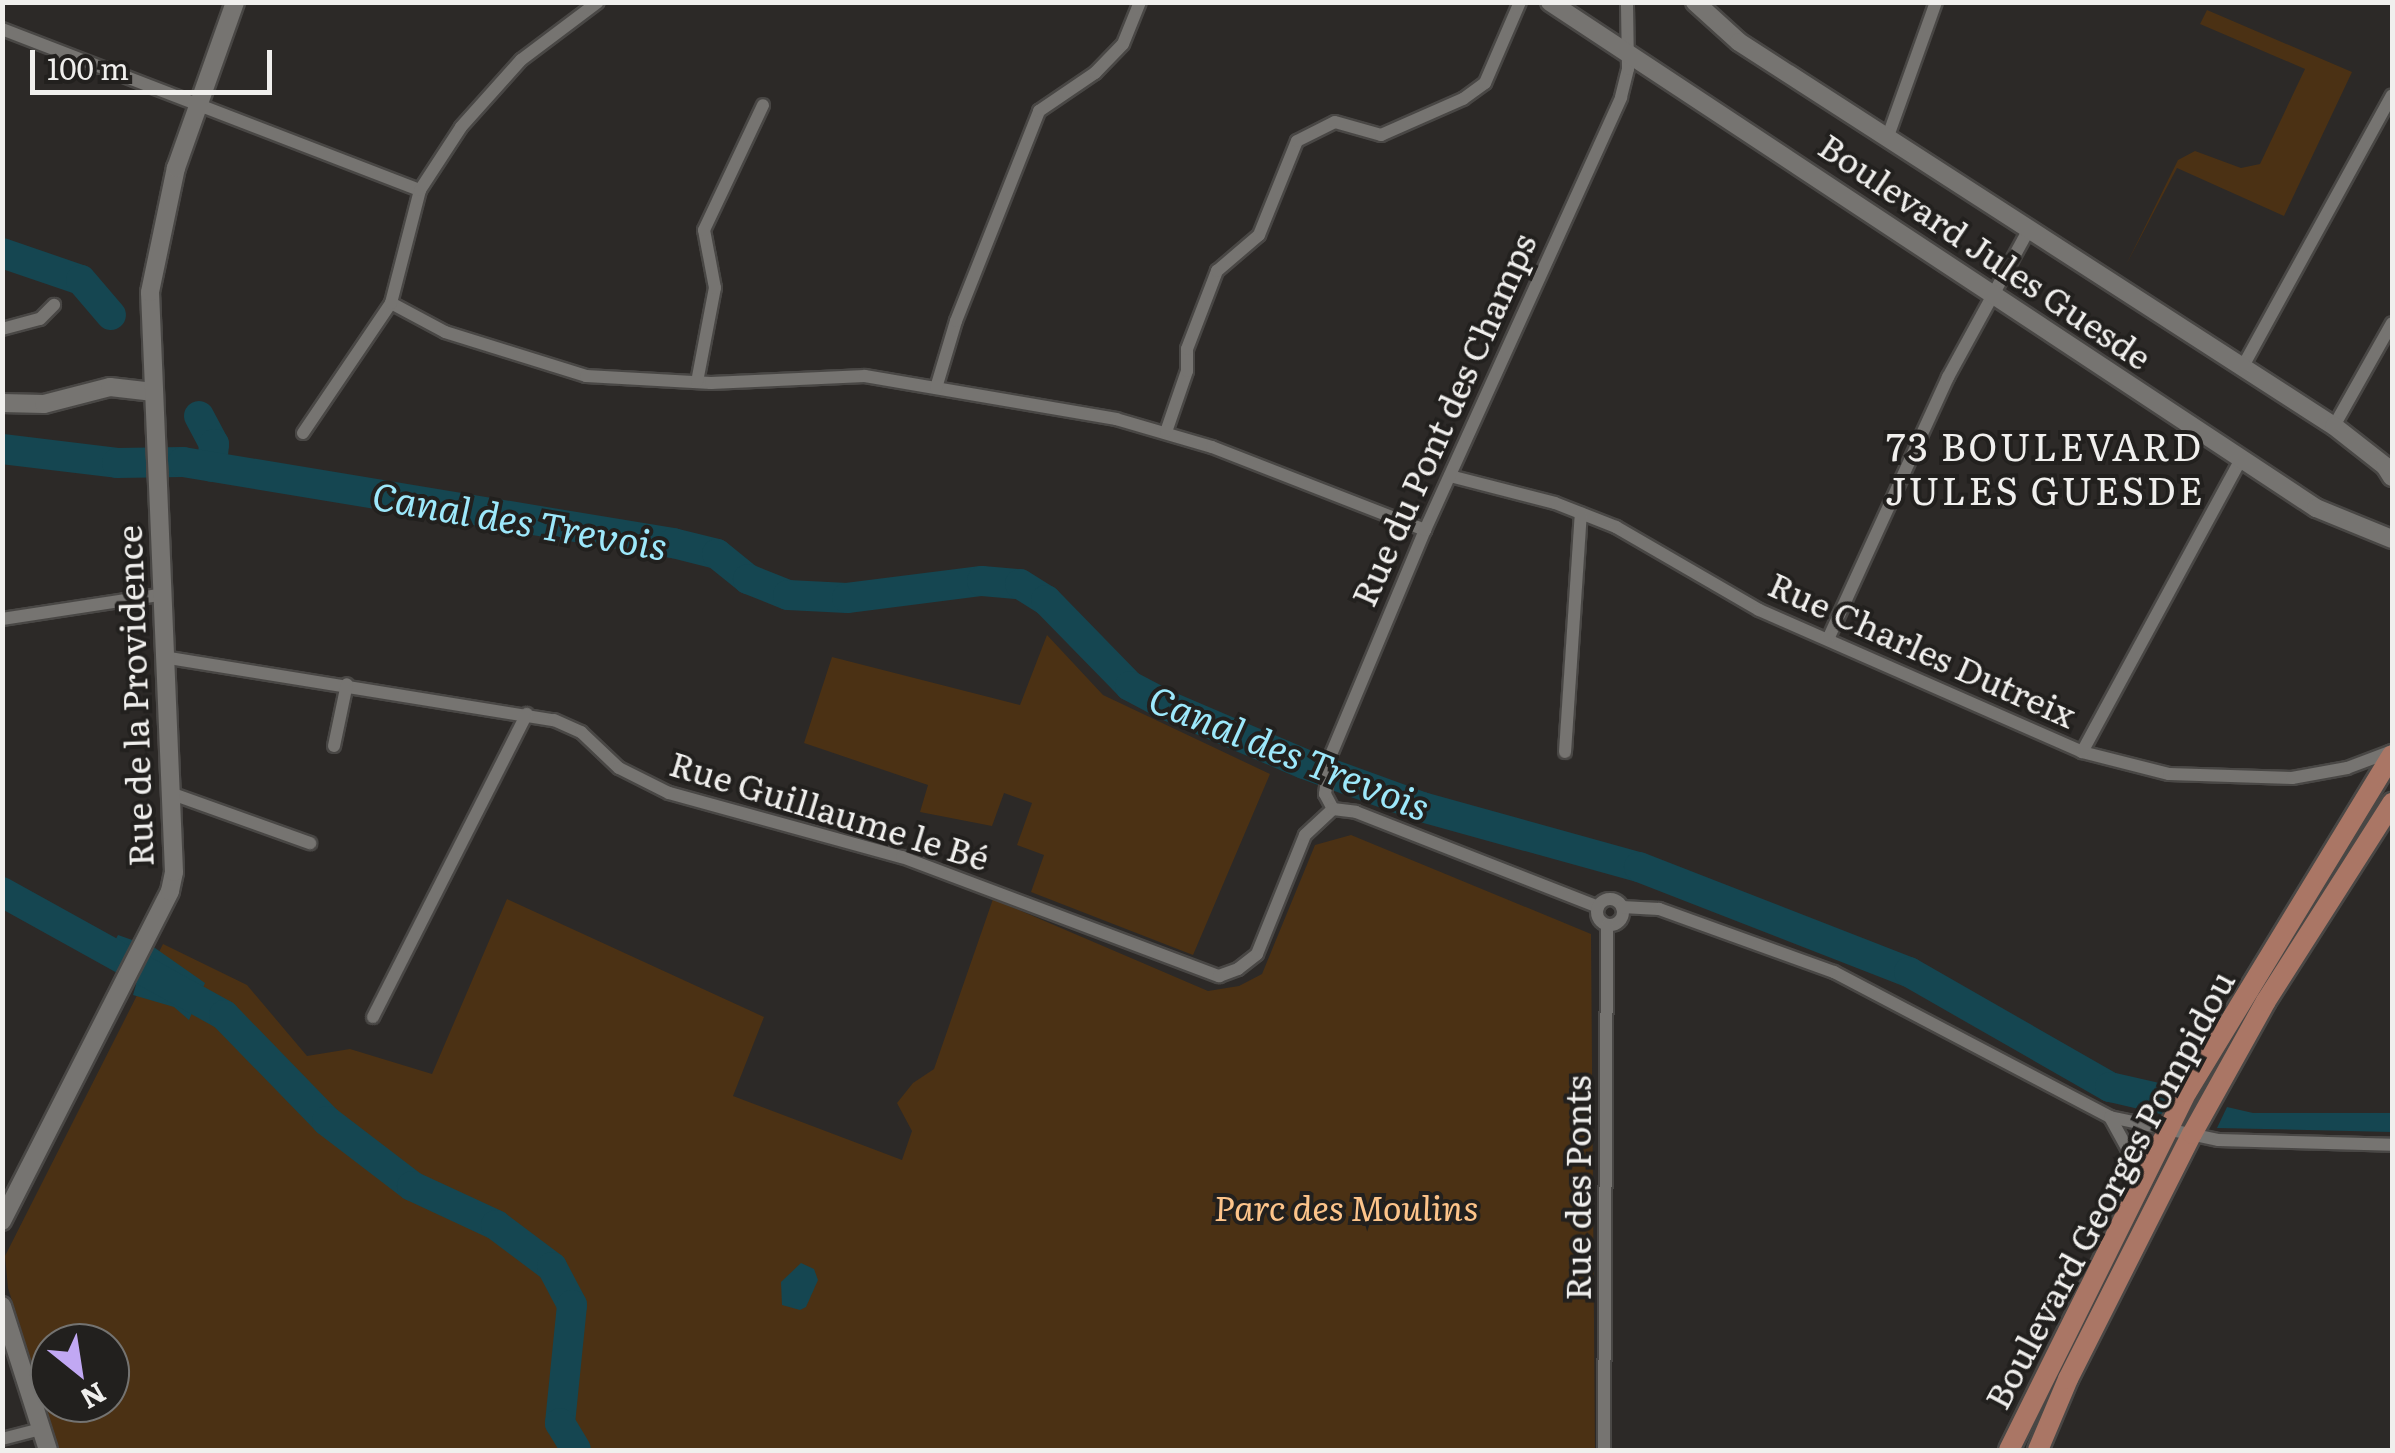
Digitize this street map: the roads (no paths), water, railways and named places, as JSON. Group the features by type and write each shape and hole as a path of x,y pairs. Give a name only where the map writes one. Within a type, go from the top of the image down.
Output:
{"main road":[{"name":"Boulevard Georges Pompidou","path":"2009,1450 2168,1130 2290,917 2392,753"},
{"name":"Boulevard Georges Pompidou","path":"2038,1450 2068,1379 2192,1134 2266,1001 2392,803"}],"street":[{"name":"Rue de la Providence","path":"2,1221 170,891 174,872 159,595 159,489 150,292 176,168 235,2"},
{"path":"303,433 391,303 420,190 462,127 521,60 598,2"},
{"path":"936,388 956,320 1039,111 1095,74 1124,44 1140,2"},
{"path":"1166,432 1187,371 1187,349 1217,271 1259,235 1297,141 1335,122 1382,135 1464,99 1485,83 1520,2"},
{"name":"Boulevard Jules Guesde","path":"1550,2 2316,508 2392,539"},
{"name":"Rue du Pont des Champs","path":"1333,810 1325,794 1330,757 1424,530 1621,97 1628,54 1627,2"},
{"name":"Boulevard Jules Guesde","path":"1695,2 1739,42 2334,426 2386,466 2392,478"},
{"path":"1888,136 1936,2"},
{"path":"2,29 420,190"},
{"path":"2242,368 2392,95"},
{"path":"698,382 714,288 704,230 763,105"},
{"path":"1829,637 1991,293 2029,229"},
{"path":"391,303 445,332 586,376 698,382 865,376 1116,419 1166,432 1424,530"},
{"path":"2,329 40,319 54,305"},
{"path":"2334,426 2392,324"},
{"path":"2,403 44,404 110,386 154,392"},
{"path":"2082,752 2242,457"},
{"name":"Rue Charles Dutreix","path":"1450,476 1582,514 1662,552 1759,610 1829,637 2082,752 2169,774 2292,778 2347,768 2392,753"},
{"path":"1566,752 1582,514"},
{"path":"2,620 159,595"},
{"name":"Rue Guillaume le Bé","path":"163,657 527,714 581,732 619,768 669,793 902,856 1219,976 1238,969 1258,954 1304,835 1333,810"},
{"path":"334,746 347,684"},
{"path":"373,1017 527,714"},
{"path":"170,792 310,843"},
{"path":"1333,810 1356,812 1598,908"},
{"path":"1622,908 1619,922 1607,925 1598,916 1598,908 1608,899 1622,908 1660,909 1834,972 2110,1117 2233,1142 2392,1145"},
{"name":"Rue des Ponts","path":"1604,1450 1607,925"},
{"path":"2110,1117 2134,1159 2138,1188"},
{"path":"2,1306 48,1450"},
{"path":"2,1439 41,1428"}],"water":[{"path":"118,935 155,948 205,983 189,1020 174,1007 133,995 137,981 104,962"},
{"path":"2227,1107 2253,1113 2392,1113 2392,1132 2217,1128"},
{"path":"801,1263 814,1269 818,1280 806,1307 800,1310 782,1305 781,1282"}],"waterway":[{"path":"2,253 81,280 111,315"},
{"path":"199,416 214,444 212,467"},
{"name":"Canal des Trevois","path":"2,449 117,463 183,462 673,543 717,554 748,579 788,595 847,598 982,581 1020,584 1046,600 1130,686 1166,705 1304,764 1422,807 1639,867 1909,972 2110,1087 2162,1099"},
{"path":"2,892 224,1015 327,1121 412,1186 496,1225 552,1267 572,1305 560,1423 576,1450"}],"district":[{"name":"73 BOULEVARD JULES GUESDE","path":"2045,467"}],"park label":[{"name":"Parc des Moulins","path":"1346,1206"}]}
